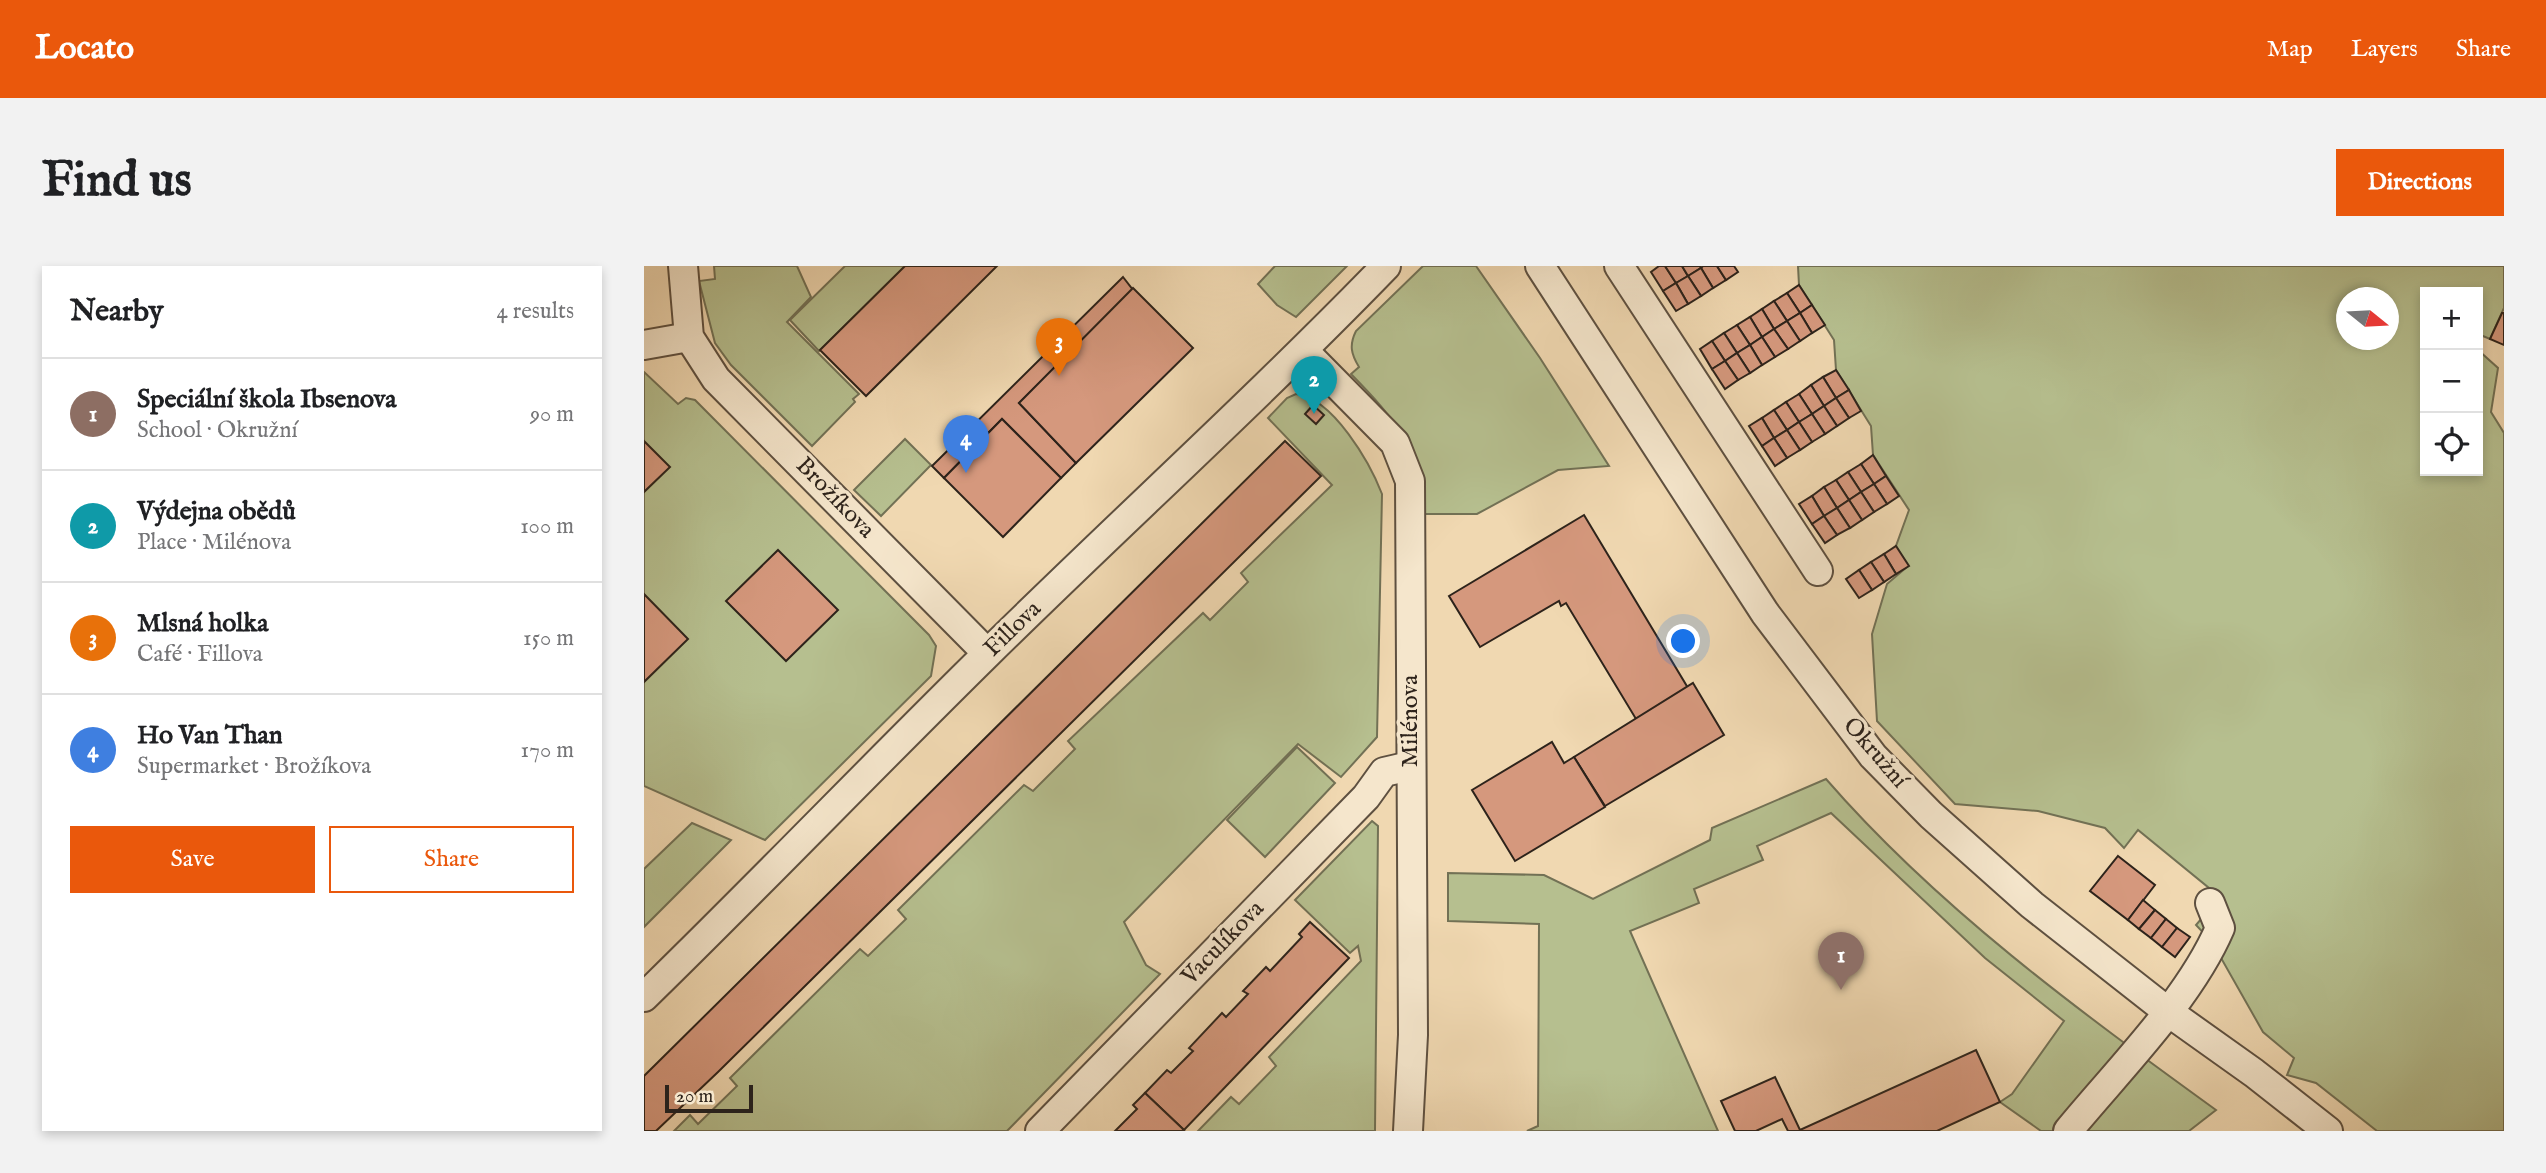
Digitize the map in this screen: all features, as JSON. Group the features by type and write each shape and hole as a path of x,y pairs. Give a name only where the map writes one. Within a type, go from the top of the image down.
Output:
{"street":[{"name":"Brožíkova","path":"683,266 689,337 716,379 988,653"},
{"name":"Fillova","path":"644,998 988,653 1304,351 1387,266"},
{"name":"Okružní","path":"1540,266 1765,613 1873,756 1931,815 2032,905 2167,1011 2254,1073 2328,1131"},
{"path":"1619,266 1818,571"},
{"path":"644,345 689,337"},
{"name":"Milénova","path":"1304,351 1395,443 1410,481 1413,1035 1408,1131"},
{"name":"Vaculíkova","path":"1040,1131 1366,797 1384,772 1410,766"},
{"path":"2068,1131 2167,1011 2211,950 2220,928 2210,903"}],"green space":[{"path":"714,266 797,266 811,297 787,322 859,394 853,399 855,402 812,446 731,365 715,343 699,281 715,279"},
{"path":"845,266 905,266 819,351 790,320"},
{"path":"1275,266 1347,266 1296,317 1277,305 1258,284"},
{"path":"1423,266 1476,266 1540,358 1609,466 1558,470 1477,514 1425,514 1417,470 1403,436 1351,374 1359,367 1352,349 1356,331"},
{"path":"1798,266 2504,266 2504,308 2490,339 2483,336 2483,287 2420,287 2420,476 2483,476 2483,354 2498,368 2491,412 2504,433 2504,1131 2377,1131 2316,1083 2287,1075 2294,1058 2263,1032 2212,942 2196,925 2220,897 2138,830 2124,848 2105,828 2038,811 1955,804 1877,721 1872,634 1887,584 1908,566 1896,546 1909,510 1873,455 1871,426 1836,370 1834,340 1799,285"},
{"path":"644,372 678,404 686,398 695,400 929,635 936,646 931,676 765,840 644,786"},
{"path":"1296,394 1310,398 1336,419 1369,466 1382,494 1377,737 1341,777 1298,744 1124,922 1146,965 1160,974 1007,1131 674,1131 690,1115 698,1124 737,1086 730,1078 860,949 868,956 906,919 898,910 1024,785 1033,791 1075,749 1068,741 1203,613 1210,620 1248,582 1241,573 1332,485 1268,418 1287,398"},
{"path":"905,439 931,465 881,516 854,490"},
{"path":"1297,747 1335,783 1265,857 1227,820"},
{"path":"1826,779 1869,826 1962,914 2061,995 2216,1110 2189,1131 2041,1131 2000,1102 2012,1094 2064,1021 1985,958 1831,813 1757,846 1763,860 1694,889 1699,903 1630,931 1718,1131 1527,1131 1538,1126 1539,924 1448,921 1448,873 1544,875 1593,899 1710,840 1712,828"},
{"path":"1372,821 1378,826 1375,1131 1198,1131 1231,1097 1239,1104 1276,1066 1269,1057 1361,961 1358,946 1350,953 1295,900"},
{"path":"692,823 731,840 644,927 644,869"}],"building":[{"path":"905,266 997,266 866,396 820,350"},
{"path":"1659,266 1665,266 1676,283 1663,291 1651,272"},
{"path":"1665,266 1682,266 1688,276 1676,283"},
{"path":"1682,266 1700,266 1701,268 1688,276"},
{"path":"1717,266 1726,280 1713,288 1701,268"},
{"path":"1717,266 1734,266 1738,272 1726,280"},
{"path":"1701,268 1713,288 1701,296 1688,276"},
{"path":"1688,276 1701,296 1688,304 1676,283"},
{"path":"1123,277 1133,290 1019,403 1076,463 1061,478 1002,419 944,478 932,466"},
{"path":"1676,283 1688,304 1676,311 1663,291"},
{"path":"1799,285 1812,305 1800,313 1787,293"},
{"path":"1133,288 1193,348 1076,463 1019,403"},
{"path":"1787,293 1800,313 1787,321 1774,301"},
{"path":"1774,301 1787,321 1774,329 1762,309"},
{"path":"1812,305 1825,325 1812,333 1800,313"},
{"path":"1762,309 1774,329 1762,337 1750,317"},
{"path":"1800,313 1812,333 1800,341 1787,321"},
{"path":"2504,313 2504,345 2490,339"},
{"path":"1750,317 1762,337 1750,345 1737,325"},
{"path":"1787,321 1800,341 1788,349 1774,329"},
{"path":"1737,325 1750,345 1737,353 1724,333"},
{"path":"1774,329 1788,349 1775,357 1762,337"},
{"path":"1724,333 1737,353 1725,361 1712,341"},
{"path":"1762,337 1775,357 1762,365 1750,345"},
{"path":"1712,341 1725,361 1712,369 1700,349"},
{"path":"1750,345 1762,365 1750,373 1737,353"},
{"path":"1737,353 1750,373 1738,380 1725,361"},
{"path":"1725,361 1738,380 1725,389 1712,369"},
{"path":"1836,370 1849,390 1836,398 1823,377"},
{"path":"1823,377 1836,398 1824,406 1811,385"},
{"path":"1811,385 1824,406 1812,414 1799,394"},
{"path":"1849,390 1861,411 1849,418 1836,398"},
{"path":"1799,394 1812,414 1799,422 1786,402"},
{"path":"1836,398 1849,418 1837,426 1824,406"},
{"path":"1786,402 1799,422 1787,430 1774,410"},
{"path":"1313,405 1324,415 1316,424 1305,414"},
{"path":"1824,406 1837,426 1825,434 1812,414"},
{"path":"1774,410 1787,430 1774,438 1762,418"},
{"path":"1812,414 1825,434 1812,442 1799,422"},
{"path":"1762,418 1774,438 1762,446 1749,426"},
{"path":"1002,419 1061,478 1003,537 944,478"},
{"path":"1799,422 1812,442 1800,450 1787,430"},
{"path":"1787,430 1800,450 1787,458 1774,438"},
{"path":"1774,438 1787,458 1775,466 1762,446"},
{"path":"644,441 670,467 644,492"},
{"path":"1285,441 1321,476 718,1072 656,1131 644,1131 644,1076"},
{"path":"1873,455 1886,476 1874,484 1861,464"},
{"path":"1861,464 1874,484 1861,492 1848,472"},
{"path":"1848,472 1861,492 1849,500 1836,480"},
{"path":"1886,476 1899,496 1887,504 1874,484"},
{"path":"1836,480 1849,500 1837,508 1824,487"},
{"path":"1874,484 1887,504 1874,512 1861,492"},
{"path":"1824,487 1837,508 1824,516 1812,496"},
{"path":"1861,492 1874,512 1862,520 1849,500"},
{"path":"1812,496 1824,516 1812,524 1799,504"},
{"path":"1849,500 1862,520 1850,528 1837,508"},
{"path":"1837,508 1850,528 1837,535 1824,516"},
{"path":"1584,515 1688,688 1636,719 1566,603 1561,606 1559,601 1480,647 1449,596"},
{"path":"1824,516 1837,535 1825,543 1812,524"},
{"path":"1896,546 1909,566 1896,574 1884,554"},
{"path":"778,550 838,610 786,661 726,601"},
{"path":"1884,554 1896,574 1884,582 1871,562"},
{"path":"1871,562 1884,582 1872,590 1859,570"},
{"path":"1859,570 1872,590 1859,598 1846,579"},
{"path":"644,594 688,639 644,682"},
{"path":"1693,683 1724,735 1605,806 1574,757"},
{"path":"1552,742 1564,763 1574,757 1605,807 1515,861 1472,790"},
{"path":"2118,856 2155,885 2128,920 2090,891"},
{"path":"2143,900 2155,910 2139,929 2128,920"},
{"path":"2155,910 2166,919 2151,938 2139,929"},
{"path":"2166,919 2177,928 2162,947 2151,938"},
{"path":"1310,922 1349,958 1184,1130 1145,1093 1167,1070 1171,1073 1193,1051 1189,1048 1222,1013 1226,1017 1248,994 1243,991 1266,967 1270,971 1302,937 1299,934"},
{"path":"2177,928 2190,937 2175,957 2162,947"},
{"path":"1976,1050 2000,1102 1937,1131 1788,1131 1782,1119 1756,1131 1735,1131 1721,1101 1775,1077 1800,1130"},
{"path":"1145,1093 1184,1130 1115,1131 1137,1109 1133,1105"}],"place":[{"name":"Mlsná holka","path":"1059,376"},
{"name":"Výdejna obědů","path":"1314,414"},
{"name":"Ho Van Than","path":"966,473"},
{"name":"Speciální škola Ibsenova","path":"1841,990"}]}
